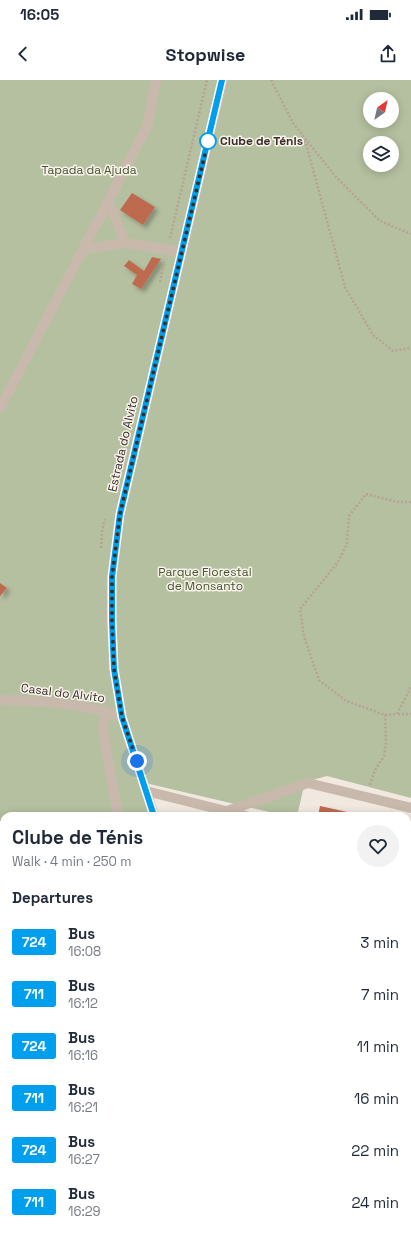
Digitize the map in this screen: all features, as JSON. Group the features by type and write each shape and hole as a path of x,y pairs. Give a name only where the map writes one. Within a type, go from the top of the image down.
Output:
{"street":[{"path":"0,408 4,394 84,249 147,127 156,80"},
{"name":"Estrada do Alvito","path":"153,812 122,717 114,669 112,577 120,514 222,80"},
{"path":"109,202 125,243"},
{"path":"84,249 125,243 182,252"},
{"name":"Casal do Alvito","path":"0,700 39,701 105,711 122,717"},
{"path":"105,711 104,730 117,812"},
{"path":"227,811 308,783 411,808"},
{"path":"146,791 231,812"}],"path":[{"path":"271,80 293,123 305,140 336,177 380,221 411,234"},
{"path":"305,140 345,287 373,335 393,351 411,348"},
{"path":"411,502 397,502 366,494 349,516 347,544 338,562 300,609 304,637 319,680 346,701 385,715 411,714"},
{"path":"397,714 411,688"},
{"path":"368,798 375,770 384,756 386,743 385,715"}],"green space":[{"name":"Parque Florestal de Monsanto","path":"0,80 411,80 411,798 327,776 305,782 298,812 269,812 141,782 150,812 0,812"}],"building":[{"path":"132,193 155,207 143,225 120,210"},
{"path":"152,257 161,259 141,289 132,284 137,275 124,266 129,260 144,271"},
{"path":"0,583 7,588 0,596"},
{"path":"320,806 347,812 319,812"}],"bus line":[{"name":"724","path":"153,812 122,717 114,669 112,577 120,514 222,80"}],"place":[{"name":"Clube de Ténis","path":"208,141"}],"route":[{"path":"137,761 122,717 114,669 112,577 120,514 208,141"}],"park label":[{"name":"Tapada da Ajuda","path":"89,170"}]}
